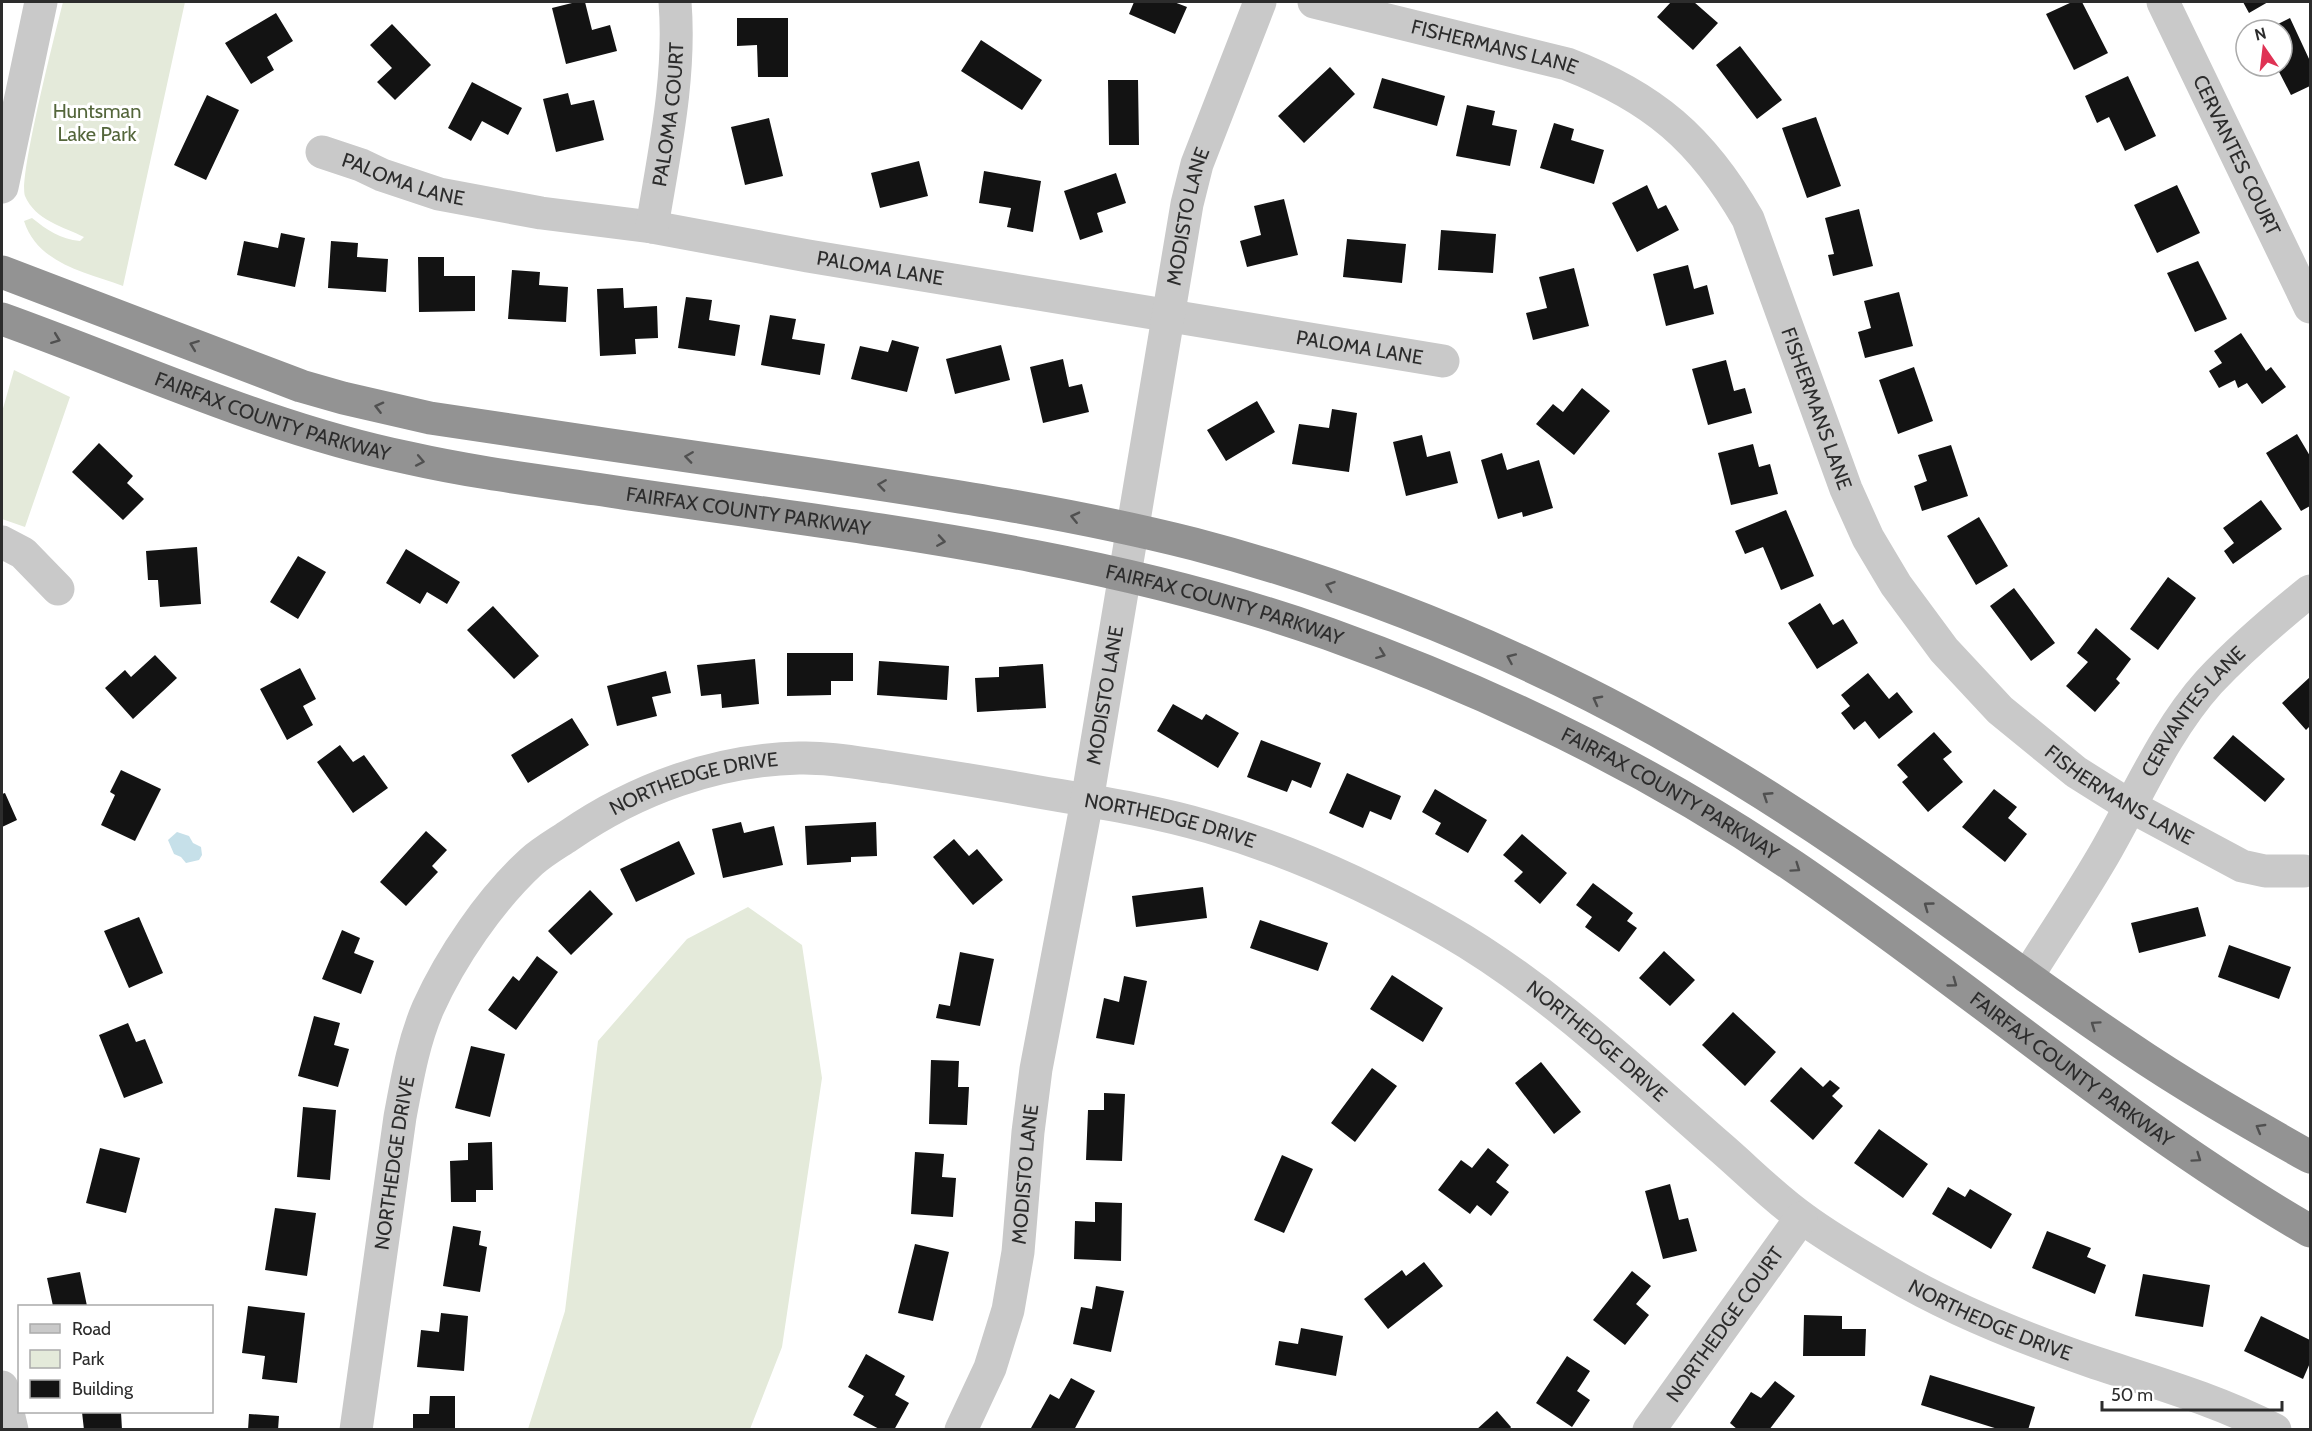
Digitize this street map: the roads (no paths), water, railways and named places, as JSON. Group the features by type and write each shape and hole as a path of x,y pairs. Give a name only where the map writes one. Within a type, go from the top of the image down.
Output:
{"highway":[{"name":"FAIRFAX COUNTY PARKWAY","path":"2,272 258,370 343,398 430,418 933,492 1063,515 1200,546 1248,560 1375,602 1449,630 1564,682 1682,744 1741,780 1846,848 2127,1047 2196,1091 2310,1157"},
{"name":"FAIRFAX COUNTY PARKWAY","path":"2,319 277,423 409,459 1004,551 1124,575 1261,613 1363,647 1506,706 1622,764 1789,863 2131,1113 2206,1165 2310,1230"}],"street":[{"path":"2,187 40,2"},
{"name":"PALOMA COURT","path":"652,228 676,70 675,2"},
{"name":"MODISTO LANE","path":"961,1430 990,1368 1008,1310 1018,1252 1028,1132 1036,1070 1087,801 1187,204 1197,164 1260,2"},
{"name":"FISHERMANS LANE","path":"1314,2 1567,64 1599,76 1629,92 1680,129 1703,153 1733,193 1748,219 1846,489 1868,538 1896,585 1944,650 2000,710 2076,772 2130,806 2242,866 2265,871 2304,871"},
{"name":"CERVANTES COURT","path":"2163,2 2310,307"},
{"name":"PALOMA LANE","path":"322,152 439,194 541,213 652,228 1443,361"},
{"path":"2,542 23,554 58,589"},
{"name":"CERVANTES LANE","path":"2027,977 2105,851 2158,753 2209,682 2262,631 2310,591"},
{"name":"NORTHEDGE DRIVE","path":"356,1430 400,1117 409,1069 428,1009 453,959 485,914 533,860 592,819 640,794 699,772 762,760 804,758 846,761 1087,801 1198,824 1265,846 1324,869 1387,898 1450,933 1537,990 1801,1218 1896,1276 1979,1319 2017,1335 2221,1404 2275,1430"},
{"name":"NORTHEDGE COURT","path":"1649,1430 1801,1218"},
{"path":"2,1387 12,1430"}],"water":[{"path":"177,832 189,836 193,843 201,847 202,855 199,860 186,863 174,854 168,840"}],"park label":[{"name":"Huntsman Lake Park","path":"97,122"}]}
